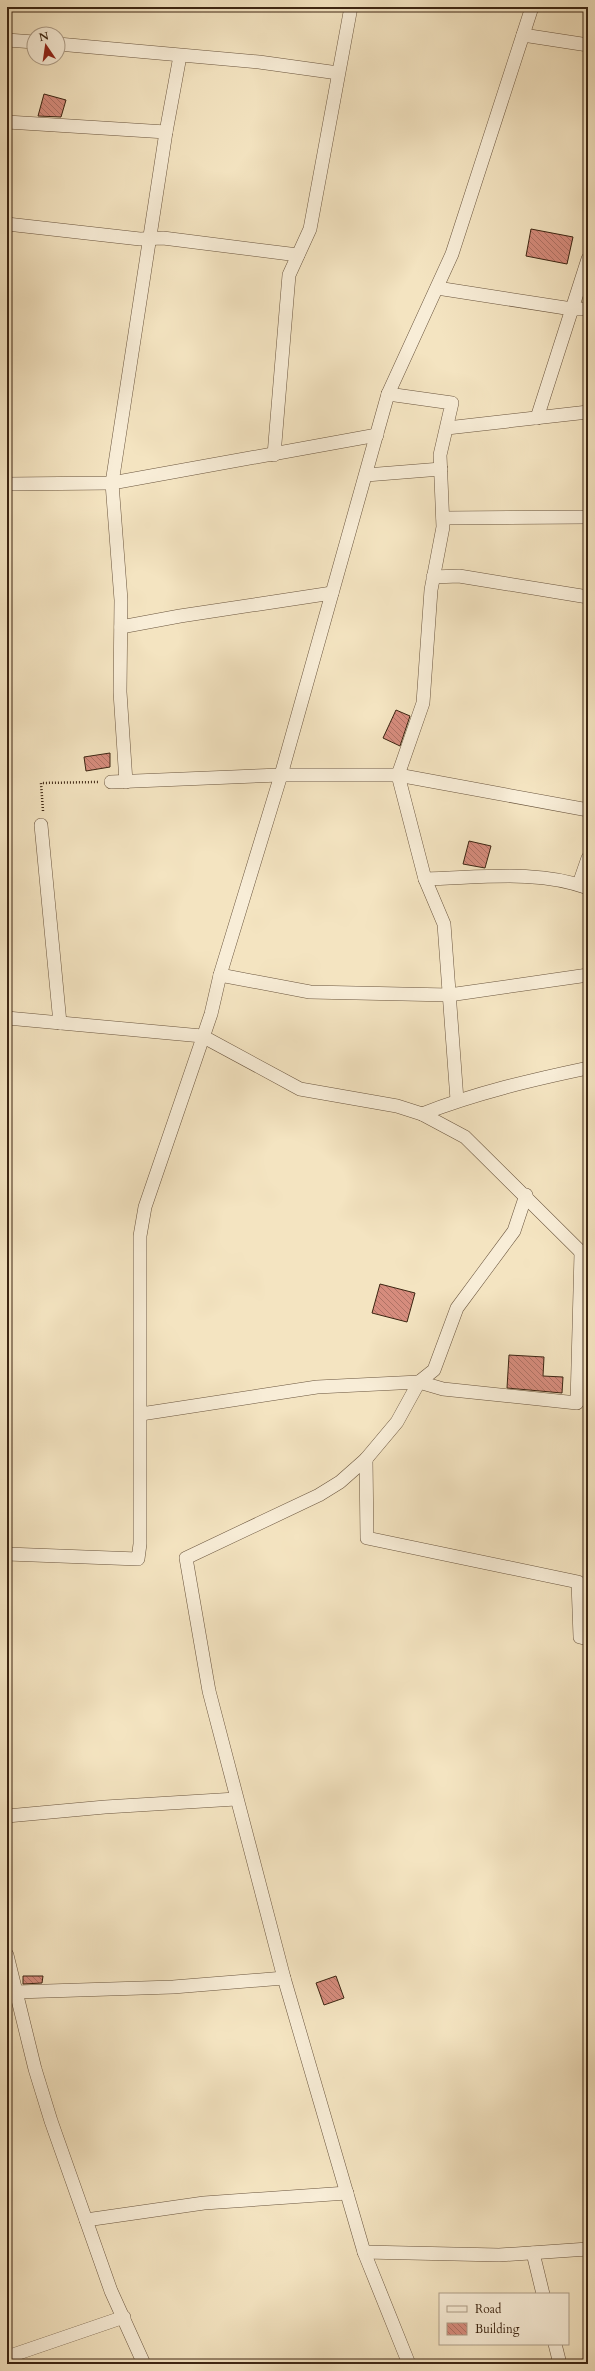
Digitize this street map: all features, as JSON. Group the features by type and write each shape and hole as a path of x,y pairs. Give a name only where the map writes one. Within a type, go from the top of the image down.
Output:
{"street":[{"path":"274,455 289,275 310,229 351,7"},
{"path":"7,1554 138,1559 140,1544 141,1414 140,1236 145,1207 167,1146 202,1036 211,1014 220,975 281,775 388,394 452,254 532,7"},
{"path":"523,34 588,45"},
{"path":"7,40 26,41"},
{"path":"66,45 259,62 338,73"},
{"path":"126,782 120,692 121,600 112,483 166,132 180,56"},
{"path":"7,122 166,132"},
{"path":"7,224 163,238 298,255"},
{"path":"537,418 588,259"},
{"path":"437,288 572,309 588,309"},
{"path":"388,394 452,403 440,455 443,518 433,577 423,703 398,775 425,879 444,924 457,1100"},
{"path":"447,428 588,412"},
{"path":"7,484 112,483 274,455 377,435"},
{"path":"366,475 441,469"},
{"path":"443,518 588,518"},
{"path":"433,577 459,576 588,597"},
{"path":"121,627 180,616 332,593"},
{"path":"111,782 281,775 398,775 588,810"},
{"path":"41,825 60,1023"},
{"path":"425,879 532,877 583,886 588,858"},
{"path":"220,975 310,992 449,995 588,975"},
{"path":"7,1018 202,1036 300,1089 397,1106 422,1114 465,1137 526,1195 584,1256 577,1403 501,1397 443,1390 419,1382 317,1387 141,1414"},
{"path":"422,1114 457,1100 507,1086 588,1068"},
{"path":"405,2363 364,2252 284,1978 209,1691 186,1558 319,1495 366,1460 398,1422 419,1382 434,1370 456,1308 514,1231 526,1195"},
{"path":"366,1460 367,1538 578,1582 580,1637 588,1639"},
{"path":"7,1816 105,1806 236,1799"},
{"path":"7,1955 51,2122 111,2290 144,2364"},
{"path":"16,1992 174,1987 284,1978"},
{"path":"86,2220 204,2203 347,2193"},
{"path":"364,2252 499,2255 588,2249"},
{"path":"533,2253 543,2293"},
{"path":"7,2357 124,2317"},
{"path":"555,2345 560,2364"}],"path":[{"path":"41,825 44,806 41,783 111,782"}],"building":[{"path":"44,94 66,100 61,117 38,116"},
{"path":"531,229 573,237 567,264 526,256"},
{"path":"396,710 410,716 400,746 383,738"},
{"path":"110,753 110,767 86,771 84,757"},
{"path":"469,841 491,846 485,868 463,864"},
{"path":"380,1284 415,1293 407,1322 372,1313"},
{"path":"509,1355 544,1357 543,1376 563,1377 562,1393 507,1388"},
{"path":"23,1976 43,1976 42,1983 23,1984"},
{"path":"336,1976 344,1998 324,2005 316,1983"}]}
